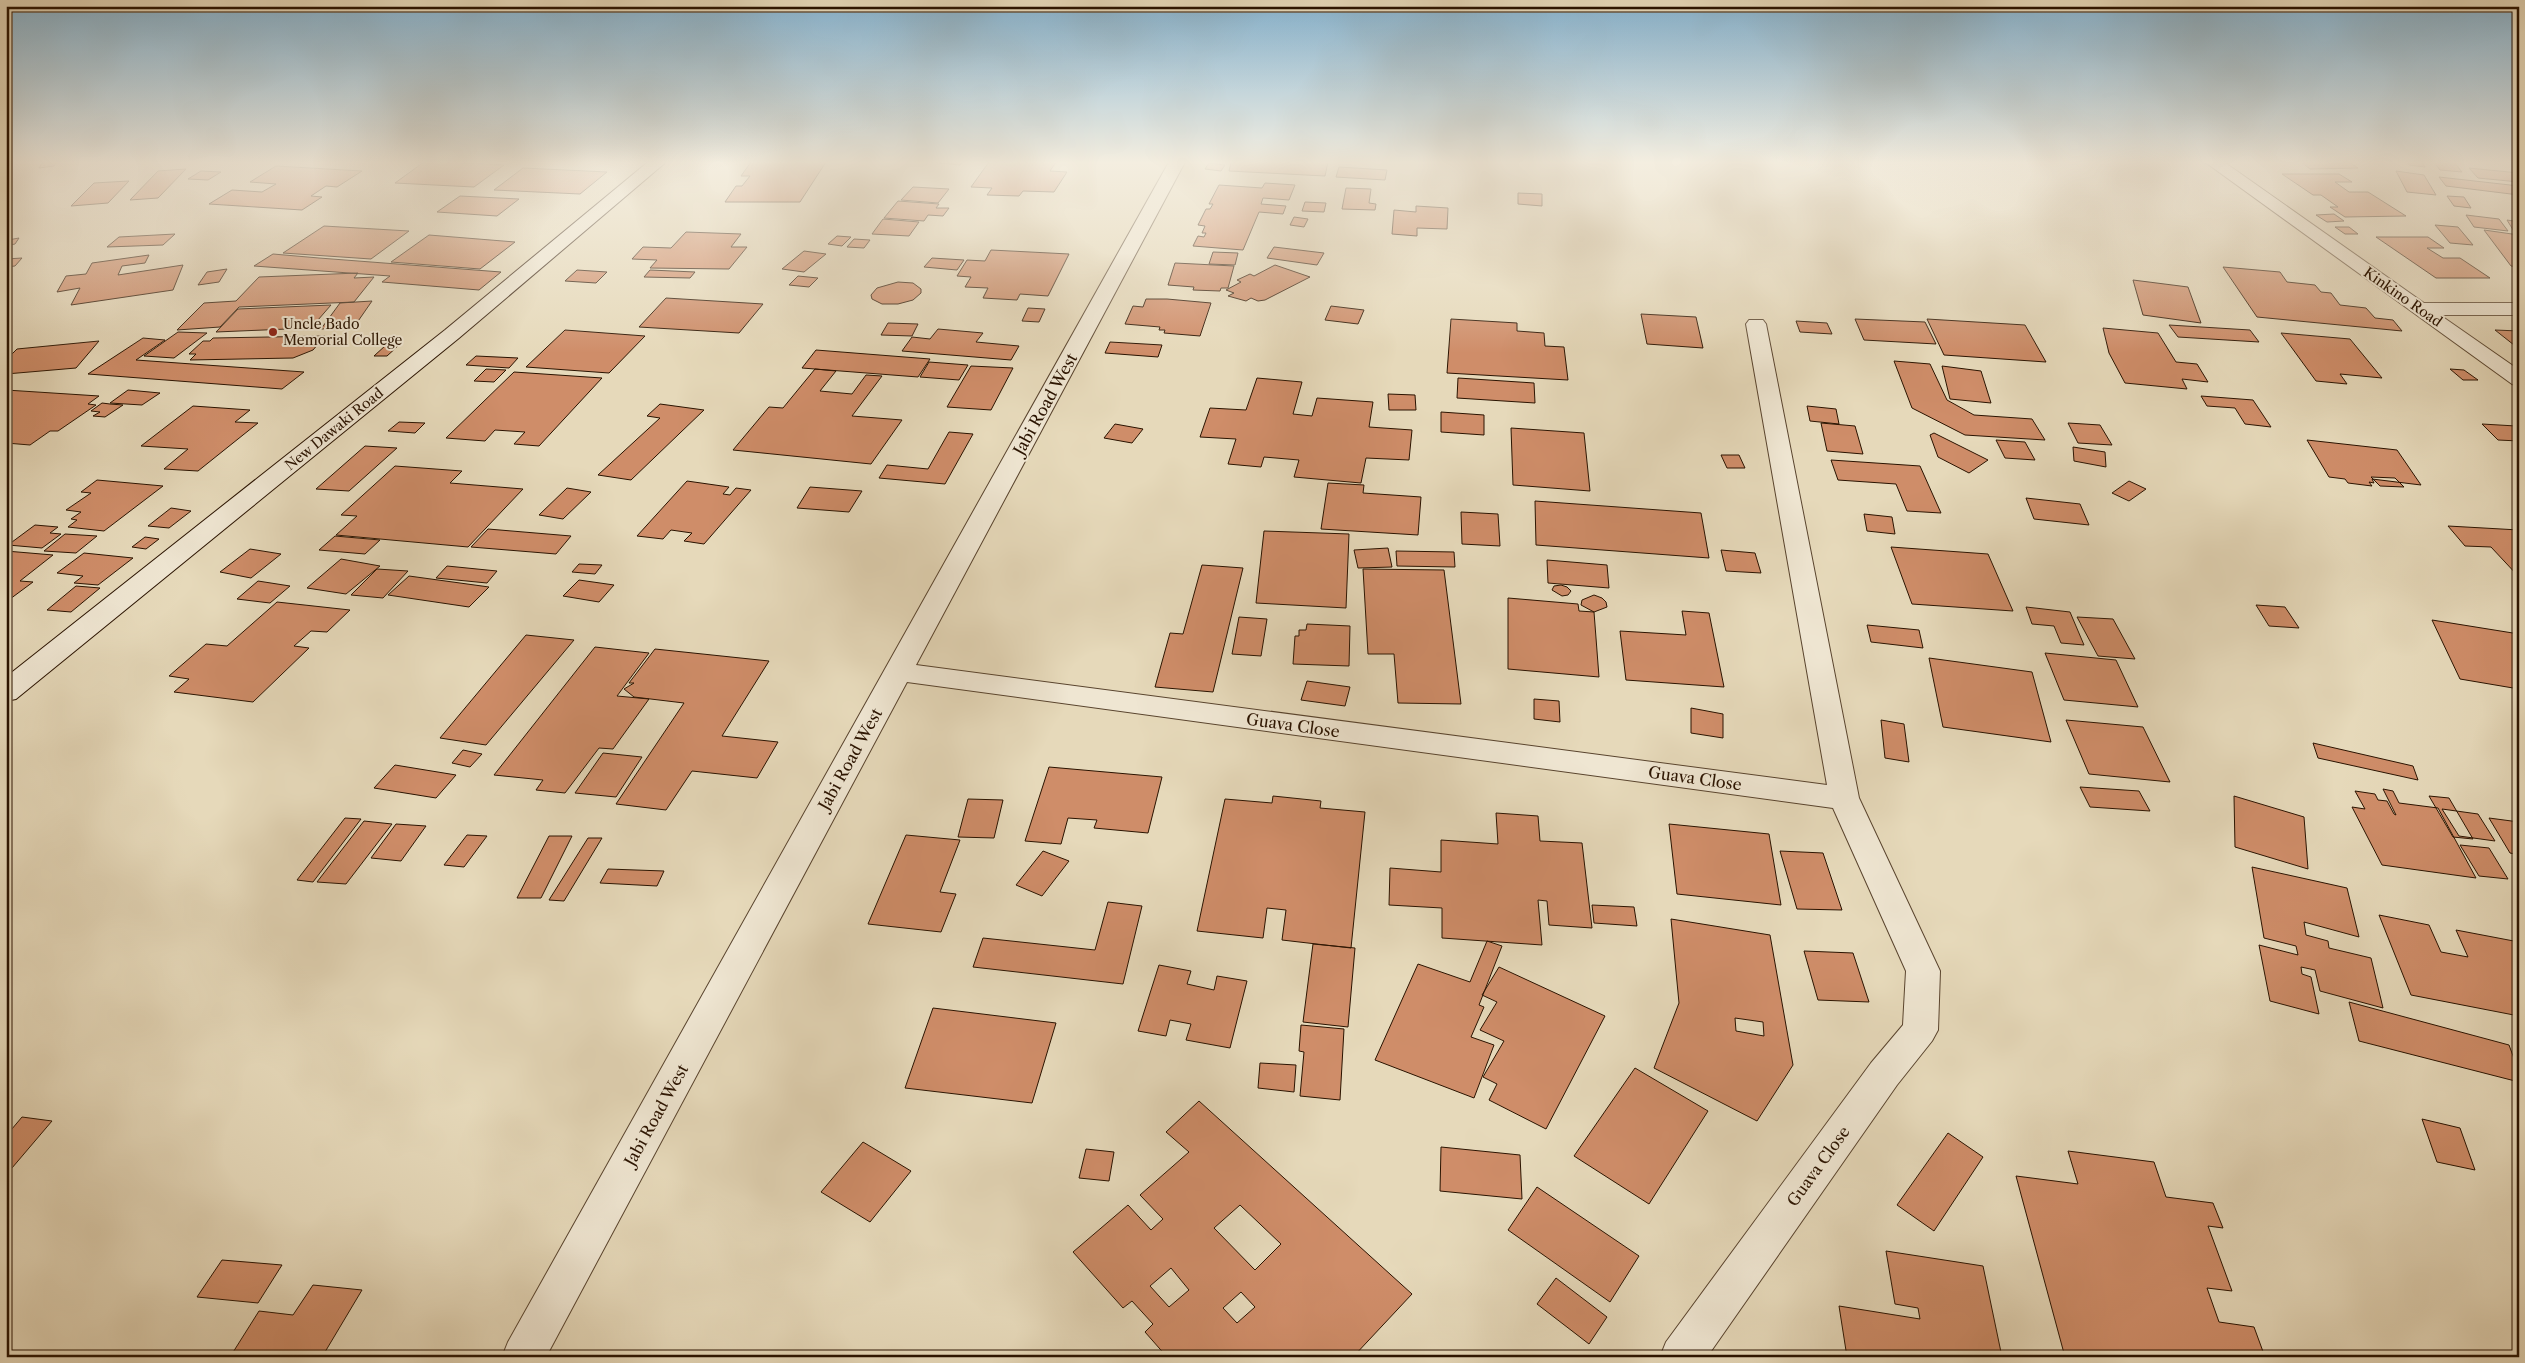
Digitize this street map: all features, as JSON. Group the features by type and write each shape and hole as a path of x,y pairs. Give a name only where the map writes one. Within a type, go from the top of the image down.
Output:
{"street":[{"name":"New Dawaki Road","path":"8,689 452,334 582,226"},
{"name":"Jabi Road West","path":"524,1357 897,672 1143,226"},
{"name":"Kinkino Road","path":"2303,226 2519,380"},
{"path":"2421,309 2519,309"},
{"path":"1756,324 1844,798"},
{"name":"Guava Close","path":"897,672 1844,798 1923,971 1920,1030 1884,1074 1681,1357"}],"building":[{"path":"324,226 409,231 371,259 283,253"},
{"path":"878,226 916,226 909,236 872,234"},
{"path":"1202,226 1253,226 1243,250 1193,246 1198,236 1204,237 1206,233 1202,233 1205,226"},
{"path":"1393,226 1447,226 1447,229 1417,228 1417,236 1392,234"},
{"path":"2436,226 2458,227 2473,245 2450,243"},
{"path":"2473,226 2504,226 2508,231"},
{"path":"2510,226 2519,226 2519,233 2515,233"},
{"path":"2335,227 2349,227 2358,234 2345,234"},
{"path":"2484,230 2519,235 2519,267 2511,266"},
{"path":"686,232 741,234 731,247 747,247 729,269 650,268 657,260 632,259 643,247 671,248"},
{"path":"175,234 163,245 107,247 119,237"},
{"path":"429,235 515,242 480,269 391,262"},
{"path":"837,236 851,237 842,246 828,244"},
{"path":"2376,237 2428,237 2444,248 2427,248 2443,258 2460,258 2490,278 2436,278"},
{"path":"19,238 15,244 6,246 8,240"},
{"path":"854,239 870,240 864,248 847,247"},
{"path":"1274,247 1324,253 1317,265 1267,258"},
{"path":"991,250 1069,254 1048,296 1020,294 1017,300 983,298 988,288 965,287 971,277 957,276 967,260 985,261"},
{"path":"804,251 826,254 804,272 782,269"},
{"path":"1213,252 1238,253 1235,265 1209,264"},
{"path":"273,254 501,272 479,290 382,282 390,276 254,266"},
{"path":"149,255 145,263 122,266 118,275 183,265 173,290 71,305 80,288 57,292 66,276 86,274 92,263"},
{"path":"22,258 15,266 6,267 6,259"},
{"path":"932,258 964,260 957,270 924,267"},
{"path":"1175,263 1234,266 1228,288 1221,288 1220,291 1193,290 1194,287 1168,285"},
{"path":"1275,265 1310,277 1265,300 1258,301 1251,298 1246,301 1228,296 1234,293 1226,290 1241,282 1237,280 1250,274 1254,276"},
{"path":"2223,267 2280,272 2287,282 2315,285 2321,292 2331,293 2340,305 2366,308 2375,318 2393,320 2402,331 2257,317"},
{"path":"227,269 219,282 198,285 207,272"},
{"path":"577,270 607,272 596,283 565,281"},
{"path":"650,270 695,272 690,278 644,277"},
{"path":"358,273 354,278 374,277 354,302 239,307 220,327 177,330 204,303 236,301 259,277"},
{"path":"798,276 818,278 809,287 789,285"},
{"path":"2133,280 2188,287 2201,323 2143,315"},
{"path":"898,282 913,283 921,289 921,293 913,300 898,304 882,304 872,299 871,295 877,288"},
{"path":"666,298 763,304 739,333 639,327"},
{"path":"1146,299 1211,303 1200,336 1164,333 1165,330 1159,330 1160,327 1125,324 1133,306 1143,307"},
{"path":"372,301 354,327 321,329 340,303"},
{"path":"331,305 311,328 216,332 238,309"},
{"path":"1331,306 1364,310 1358,324 1325,320"},
{"path":"1028,308 1045,309 1039,322 1022,321"},
{"path":"1641,314 1696,317 1703,348 1647,344"},
{"path":"1451,319 1517,323 1517,331 1544,333 1545,346 1564,347 1568,380 1447,373"},
{"path":"1855,319 1925,322 1936,344 1864,340"},
{"path":"1927,319 2025,325 2046,362 1944,355"},
{"path":"1796,321 1827,323 1832,334 1800,332"},
{"path":"888,323 918,324 912,336 881,335"},
{"path":"2169,325 2250,330 2259,342 2178,337"},
{"path":"2103,328 2158,333 2176,362 2197,364 2208,382 2182,379 2187,389 2125,383 2109,353"},
{"path":"938,329 983,333 976,342 1019,346 1011,360 902,351 912,337 930,339"},
{"path":"565,330 645,336 609,373 526,367"},
{"path":"2495,330 2519,331 2519,345 2514,345"},
{"path":"178,332 207,333 174,358 144,356"},
{"path":"2281,333 2350,339 2382,378 2340,374 2347,384 2316,381"},
{"path":"325,336 313,350 293,358 190,360 196,354 189,354 203,341 210,341 213,338"},
{"path":"143,338 165,340 136,360 304,372 282,389 88,374"},
{"path":"99,341 76,368 6,374 6,360 17,349"},
{"path":"1110,342 1162,345 1158,357 1105,353"},
{"path":"386,345 398,346 387,356 374,356"},
{"path":"816,350 930,359 918,377 802,368"},
{"path":"476,356 518,358 509,368 466,365"},
{"path":"1894,361 1930,364 1947,400 1974,415 2032,419 2045,440 1965,435 1912,408"},
{"path":"929,362 968,365 959,380 920,377"},
{"path":"971,366 1013,368 991,410 947,407"},
{"path":"1942,366 1981,371 1991,403 1950,399"},
{"path":"486,369 506,370 494,382 474,381"},
{"path":"815,369 836,371 820,391 852,394 866,375 882,376 852,416 902,420 871,464 733,450 769,407 783,408"},
{"path":"2450,369 2464,370 2478,380 2463,380"},
{"path":"514,372 602,378 539,446 514,444 525,432 495,430 485,441 446,438"},
{"path":"1257,378 1302,382 1293,414 1312,416 1317,398 1373,402 1369,427 1412,430 1409,460 1366,458 1361,483 1294,477 1299,460 1264,457 1261,467 1228,464 1236,439 1200,437 1210,408 1246,410"},
{"path":"1458,378 1534,383 1535,403 1457,398"},
{"path":"6,390 99,396 88,404 96,405 58,431 50,431 30,445 6,443"},
{"path":"128,390 160,393 142,405 110,403"},
{"path":"1388,394 1415,395 1416,410 1389,410"},
{"path":"2201,396 2253,400 2271,427 2245,424 2235,408 2207,406"},
{"path":"102,403 123,405 105,417 93,416 100,412 91,411"},
{"path":"660,404 704,410 631,480 598,475 660,418 647,416"},
{"path":"193,406 250,410 235,422 258,423 198,471 164,469 188,449 141,446"},
{"path":"1807,406 1836,409 1839,424 1810,421"},
{"path":"1441,412 1484,415 1484,435 1441,432"},
{"path":"399,422 425,423 415,433 388,431"},
{"path":"1821,423 1855,426 1863,454 1827,451"},
{"path":"2068,423 2100,425 2112,445 2078,443"},
{"path":"1115,424 1143,429 1132,443 1104,438"},
{"path":"2482,424 2516,426 2519,429 2519,441 2498,440"},
{"path":"1511,428 1584,433 1590,491 1513,485"},
{"path":"949,432 973,434 945,484 879,478 887,465 928,469"},
{"path":"1934,433 1988,460 1969,473 1938,457 1930,435"},
{"path":"1996,440 2025,442 2035,460 2005,458"},
{"path":"2307,440 2397,450 2421,485 2372,479 2374,483 2369,482 2372,486 2348,483 2345,479 2329,477"},
{"path":"365,446 397,448 349,491 316,489"},
{"path":"2073,447 2105,452 2106,467 2074,461"},
{"path":"1721,455 1739,455 1745,468 1727,468"},
{"path":"1831,460 1920,466 1941,513 1907,511 1896,484 1838,480"},
{"path":"395,466 462,471 450,483 523,489 468,547 336,535 357,516 341,515"},
{"path":"2371,477 2395,478 2404,487 2380,486"},
{"path":"97,480 163,486 104,531 68,527 77,520 71,519 81,512 66,510 91,493 81,492"},
{"path":"687,481 729,487 723,494 730,495 736,488 751,490 704,544 684,541 692,533 671,530 663,539 637,536"},
{"path":"2129,481 2146,489 2129,501 2112,493"},
{"path":"1328,483 1364,485 1363,493 1421,497 1418,535 1321,529"},
{"path":"810,487 862,491 849,512 797,508"},
{"path":"567,488 591,492 563,519 539,515"},
{"path":"2026,498 2080,504 2089,525 2034,519"},
{"path":"1535,501 1701,513 1709,558 1536,545"},
{"path":"171,508 191,511 169,528 148,526"},
{"path":"1461,512 1498,514 1500,546 1462,544"},
{"path":"1864,514 1892,517 1895,534 1867,531"},
{"path":"35,525 58,527 50,533 61,534 42,548 8,545"},
{"path":"2448,526 2519,530 2519,577 2491,547 2465,546"},
{"path":"488,529 571,536 556,554 471,547"},
{"path":"1264,531 1349,534 1346,608 1256,603"},
{"path":"65,534 97,536 76,553 44,551"},
{"path":"335,536 380,540 365,554 319,550"},
{"path":"145,537 159,539 146,549 132,547"},
{"path":"1891,547 1988,554 2013,611 1912,604"},
{"path":"1388,548 1392,567 1358,568 1354,550"},
{"path":"250,549 281,554 251,578 220,572"},
{"path":"1721,550 1755,553 1761,573 1726,571"},
{"path":"6,551 53,555 20,581 33,582 6,602"},
{"path":"1396,551 1454,552 1455,567 1397,566"},
{"path":"84,553 133,558 98,585 74,583 83,576 57,573"},
{"path":"341,559 380,566 346,594 307,588"},
{"path":"1547,560 1607,565 1609,588 1548,583"},
{"path":"579,564 602,565 595,574 572,572"},
{"path":"1202,565 1243,568 1213,692 1155,687 1170,633 1183,634"},
{"path":"447,566 497,571 487,583 436,578"},
{"path":"377,569 408,571 383,598 351,595"},
{"path":"1363,569 1444,570 1461,704 1398,703 1394,654 1368,654"},
{"path":"409,576 489,587 469,607 388,595"},
{"path":"579,580 614,585 599,602 563,596"},
{"path":"258,581 290,586 270,603 237,599"},
{"path":"1561,585 1571,591 1568,595 1562,596 1552,590 1554,586"},
{"path":"76,586 100,588 71,612 47,610"},
{"path":"1594,595 1602,598 1606,602 1607,607 1594,612 1581,605 1582,600"},
{"path":"1508,598 1578,604 1579,611 1594,612 1599,677 1508,669"},
{"path":"277,602 350,610 327,632 311,631 294,646 309,648 253,702 174,692 189,679 169,676 206,644 227,646"},
{"path":"2256,605 2285,607 2299,628 2269,626"},
{"path":"2026,607 2070,612 2084,645 2061,643 2054,626 2032,624"},
{"path":"1682,611 1709,613 1724,687 1626,680 1620,631 1686,635"},
{"path":"1239,617 1267,619 1261,656 1232,654"},
{"path":"2077,617 2113,619 2135,659 2098,656"},
{"path":"2432,620 2519,634 2519,689 2460,679"},
{"path":"1307,624 1350,626 1349,666 1293,664 1295,636 1299,636 1299,630 1306,630"},
{"path":"1867,625 1919,630 1923,648 1871,642"},
{"path":"526,635 574,640 486,745 440,738"},
{"path":"595,647 649,653 617,696 649,699 613,749 599,748 565,793 536,790 543,780 494,775"},
{"path":"655,649 769,661 722,736 778,742 757,778 692,771 666,810 616,804 684,703 634,697 624,689 634,683 629,683"},
{"path":"2045,653 2116,660 2138,707 2064,700"},
{"path":"1929,658 2032,672 2051,742 1943,727"},
{"path":"1307,681 1350,687 1345,706 1301,700"},
{"path":"1534,699 1559,701 1560,722 1534,719"},
{"path":"1691,708 1723,714 1723,738 1691,733"},
{"path":"1881,720 1904,724 1909,762 1885,758"},
{"path":"2066,720 2143,727 2170,782 2089,774"},
{"path":"2313,743 2413,766 2418,780 2318,758"},
{"path":"463,750 482,754 470,767 452,763"},
{"path":"603,753 642,757 616,797 575,793"},
{"path":"395,765 456,775 436,798 374,788"},
{"path":"1049,767 1162,777 1148,833 1094,828 1097,820 1068,818 1061,844 1025,841"},
{"path":"2080,787 2139,791 2150,811 2090,807"},
{"path":"2383,789 2393,791 2399,803 2438,808 2476,878 2382,865 2352,807 2365,809 2355,791 2375,794 2378,800 2387,801 2396,815"},
{"path":"1273,796 1321,801 1320,808 1365,812 1351,948 1282,940 1286,910 1267,908 1263,938 1197,931 1225,799 1272,803"},
{"path":"2234,796 2304,817 2308,869 2235,847"},
{"path":"2429,796 2449,798 2473,839 2453,837"},
{"path":"968,799 1003,800 994,838 958,837"},
{"path":"2442,809 2478,814 2495,841 2459,836"},
{"path":"1496,813 1538,816 1540,841 1582,843 1592,928 1549,925 1547,901 1538,900 1542,945 1442,938 1442,908 1389,905 1390,868 1441,872 1441,840 1498,844"},
{"path":"345,818 361,819 313,882 297,880"},
{"path":"2489,818 2519,822 2519,855 2510,853"},
{"path":"364,821 392,824 346,884 317,882"},
{"path":"396,824 426,826 401,861 371,858"},
{"path":"1669,824 1769,834 1781,905 1677,894"},
{"path":"467,835 487,836 464,867 444,865"},
{"path":"906,835 960,840 940,892 956,894 941,932 868,924"},
{"path":"549,836 572,836 541,898 517,898"},
{"path":"588,838 602,838 564,901 549,900"},
{"path":"2460,845 2489,848 2508,879 2479,876"},
{"path":"1043,851 1069,861 1042,896 1016,885"},
{"path":"1780,851 1823,853 1842,910 1797,909"},
{"path":"2252,867 2347,888 2359,937 2304,922 2306,935 2328,941 2329,948 2371,958 2383,1008 2320,991 2315,970 2301,967 2302,974 2311,977 2319,1014 2270,1001 2259,945 2298,955 2296,946 2264,938"},
{"path":"608,869 664,871 657,886 600,883"},
{"path":"1108,902 1142,906 1123,984 973,967 983,938 1095,950"},
{"path":"1592,905 1634,907 1637,926 1594,923"},
{"path":"2379,915 2429,925 2441,952 2468,957 2456,930 2519,942 2519,1016 2411,995"},
{"path":"1671,919 1770,935 1793,1065 1757,1121 1654,1068 1679,1003","holes":["1735,1018 1763,1022 1764,1036 1736,1031"]},
{"path":"1487,941 1502,946 1479,1005 1484,1007 1471,1037 1494,1045 1474,1098 1375,1060 1418,964 1470,982"},
{"path":"1313,944 1355,948 1348,1027 1303,1022"},
{"path":"1804,951 1853,953 1869,1002 1818,1000"},
{"path":"1159,965 1191,971 1187,984 1214,990 1217,976 1247,981 1230,1048 1186,1040 1191,1024 1170,1020 1166,1036 1138,1031"},
{"path":"1499,967 1605,1016 1546,1129 1489,1100 1497,1084 1483,1077 1504,1041 1480,1030 1497,1002 1482,995"},
{"path":"2349,1002 2509,1045 2519,1072 2519,1082 2359,1041"},
{"path":"933,1008 1056,1023 1032,1103 905,1088"},
{"path":"1301,1025 1344,1029 1340,1100 1300,1096 1304,1052 1299,1051"},
{"path":"1260,1063 1296,1065 1294,1092 1258,1088"},
{"path":"1635,1068 1708,1111 1649,1204 1574,1156"},
{"path":"1199,1101 1412,1294 1353,1357 1167,1357 1145,1332 1153,1324 1132,1301 1123,1308 1073,1252 1128,1205 1151,1230 1163,1219 1140,1195 1189,1152 1166,1132","holes":["1240,1205 1281,1244 1255,1270 1214,1228","1171,1268 1189,1290 1169,1307 1150,1286","1241,1292 1255,1307 1237,1323 1223,1308"]},
{"path":"22,1117 52,1121 6,1175 6,1136"},
{"path":"2422,1119 2460,1128 2475,1170 2437,1162"},
{"path":"1948,1133 1983,1157 1934,1231 1897,1205"},
{"path":"863,1142 911,1171 870,1222 821,1192"},
{"path":"1441,1147 1520,1155 1522,1199 1440,1191"},
{"path":"1086,1149 1114,1152 1109,1181 1079,1178"},
{"path":"2068,1151 2154,1162 2166,1197 2213,1203 2223,1228 2208,1226 2232,1291 2207,1288 2219,1322 2254,1327 2265,1357 2065,1357 2016,1176 2078,1184"},
{"path":"1537,1187 1639,1256 1610,1302 1508,1230"},
{"path":"1886,1251 1983,1266 2002,1357 1847,1357 1839,1306 1920,1319 1918,1308 1895,1304"},
{"path":"222,1260 282,1265 258,1303 197,1297"},
{"path":"1556,1278 1607,1317 1589,1344 1537,1304"},
{"path":"313,1285 362,1290 322,1357 230,1357 259,1311 293,1315"}],"place":[{"name":"Uncle Bado Memorial College","path":"273,332"}]}
